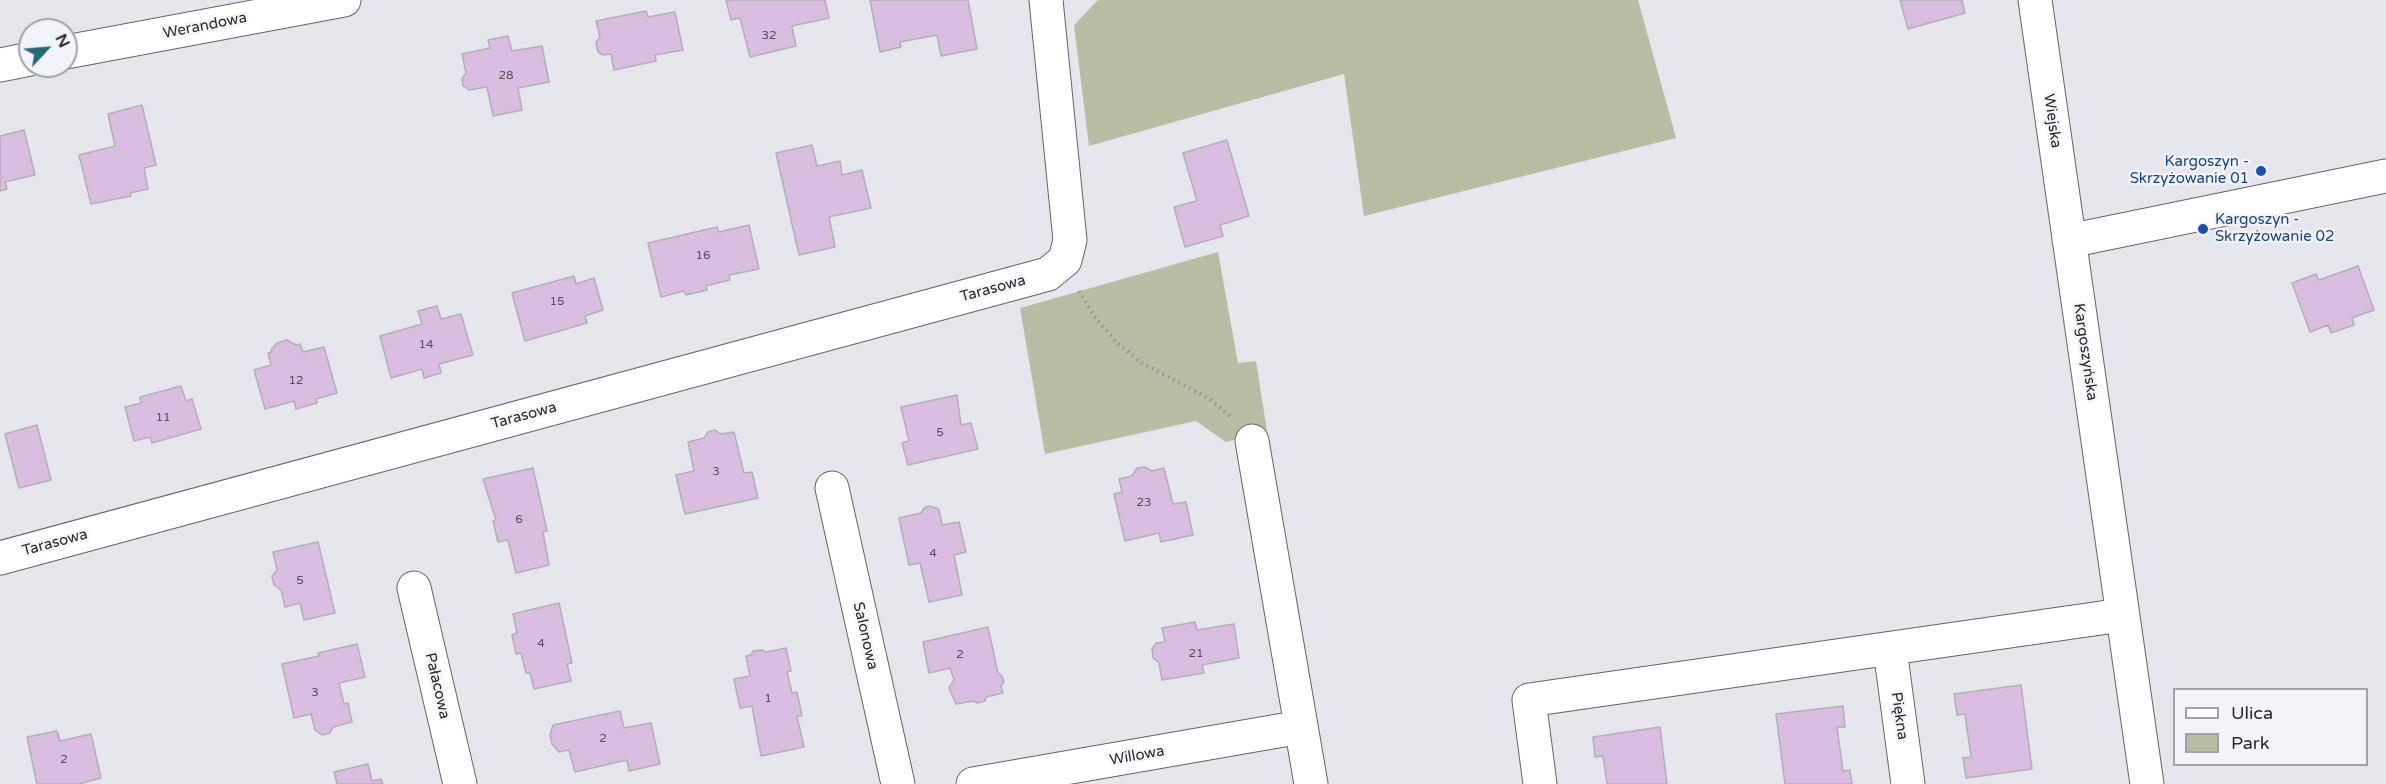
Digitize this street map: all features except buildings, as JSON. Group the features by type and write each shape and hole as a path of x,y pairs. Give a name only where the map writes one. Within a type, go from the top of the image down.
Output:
{"street":[{"name":"Werandowa","path":"78,50 344,0"},
{"path":"1046,0 1070,240 1057,267"},
{"name":"Wiejska","path":"2035,0 2068,241"},
{"path":"0,65 18,61"},
{"path":"2068,241 2386,176"},
{"name":"Kargoszyńska","path":"2068,241 2147,784"},
{"name":"Tarasowa","path":"0,558 1057,267"},
{"path":"1252,441 1311,784"},
{"name":"Salonowa","path":"832,488 898,784"},
{"name":"Pałacowa","path":"414,588 460,784"},
{"path":"1540,784 1529,700 2122,615"},
{"name":"Piękna","path":"1890,649 1908,784"},
{"name":"Willowa","path":"973,784 1301,727"}],"path":[{"path":"1057,267 1076,285 1094,316 1117,343 1150,368 1208,398 1228,414 1241,432 1252,441"}],"green space":[{"path":"1098,0 1638,0 1676,138 1364,216 1344,74 1089,146 1074,25"},
{"path":"1218,252 1238,363 1256,361 1267,431 1226,442 1196,421 1045,454 1020,308"}],"place":[{"name":"Kargoszyn - Skrzyżowanie 01","path":"2261,171"},
{"name":"Kargoszyn - Skrzyżowanie 02","path":"2203,229"}]}
